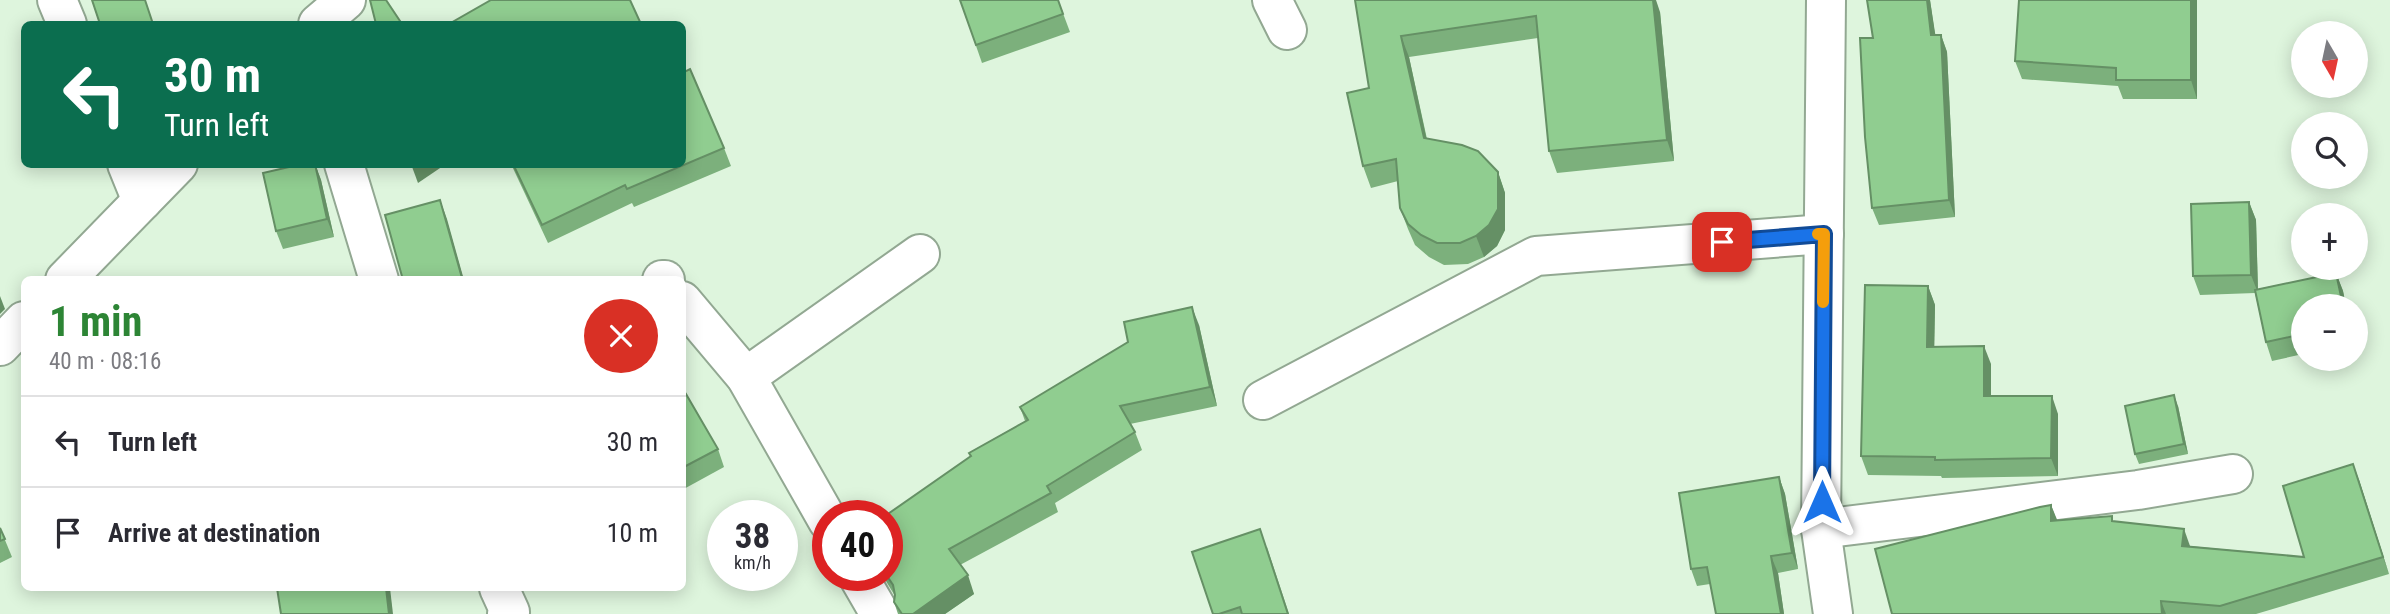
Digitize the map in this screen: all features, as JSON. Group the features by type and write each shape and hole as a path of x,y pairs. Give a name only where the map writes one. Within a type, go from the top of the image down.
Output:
{"street":[{"path":"57,0 66,21"},
{"path":"322,21 346,0"},
{"path":"1826,0 1821,528 1833,614"},
{"path":"129,168 142,201"},
{"path":"69,276 174,168"},
{"path":"345,168 378,276"},
{"path":"1262,400 1536,256 1824,234"},
{"path":"746,377 920,254"},
{"path":"686,306 746,377 816,500"},
{"path":"0,346 21,324"},
{"path":"1821,528 2138,490 2234,474"},
{"path":"500,591 510,612 506,614"},
{"path":"867,591 880,614"}],"building":[{"path":"92,0 145,0 152,21 99,21"},
{"path":"370,0 386,0 400,21 375,21"},
{"path":"491,0 630,0 640,21 454,21"},
{"path":"960,0 1058,0 1063,14 976,45"},
{"path":"1355,0 1653,0 1667,140 1549,151 1536,16 1401,36 1424,138 1478,151 1498,172 1498,209 1489,225 1476,236 1460,243 1437,243 1408,224 1400,208 1396,159 1363,166 1347,93 1369,88"},
{"path":"1867,0 1927,0 1931,35 1941,35 1949,200 1872,208 1860,38 1873,38"},
{"path":"2019,0 2191,0 2191,80 2116,80 2116,68 2015,61"},
{"path":"690,69 724,148 686,164 686,71"},
{"path":"285,168 316,168 327,219 276,231 263,173"},
{"path":"515,168 677,168 627,189 625,185 542,225"},
{"path":"440,200 461,276 402,276 385,215"},
{"path":"2249,202 2251,275 2193,276 2191,204"},
{"path":"2303,280 2337,280 2340,294 2291,294 2291,337 2266,342 2255,290"},
{"path":"1865,285 1928,286 1927,347 1984,346 1984,396 2052,396 2051,458 1935,460 1935,457 1861,456"},
{"path":"1192,307 1210,387 1120,406 1135,432 1047,486 1051,493 949,549 968,575 913,614 902,614 894,602 894,591 903,591 903,503 971,456 969,453 1028,420 1020,407 1128,342 1124,322"},
{"path":"686,394 718,449 686,466"},
{"path":"2174,395 2184,444 2135,454 2125,406"},
{"path":"2353,464 2383,557 2220,606 2161,601 2162,614 1892,614 1875,549 2051,505 2051,521 2112,516 2112,521 2184,529 2182,546 2304,557 2283,486"},
{"path":"1779,477 1792,553 1771,556 1781,614 1716,614 1707,567 1691,569 1679,493"},
{"path":"0,528 5,539 0,541"},
{"path":"1260,529 1288,614 1242,614 1240,607 1213,614 1192,552"},
{"path":"277,591 386,591 389,614 281,614"}],"slow traffic":[{"path":"1818,234 1824,234 1823,302"}],"route":[{"path":"1722,242 1824,234 1822,502"}]}
